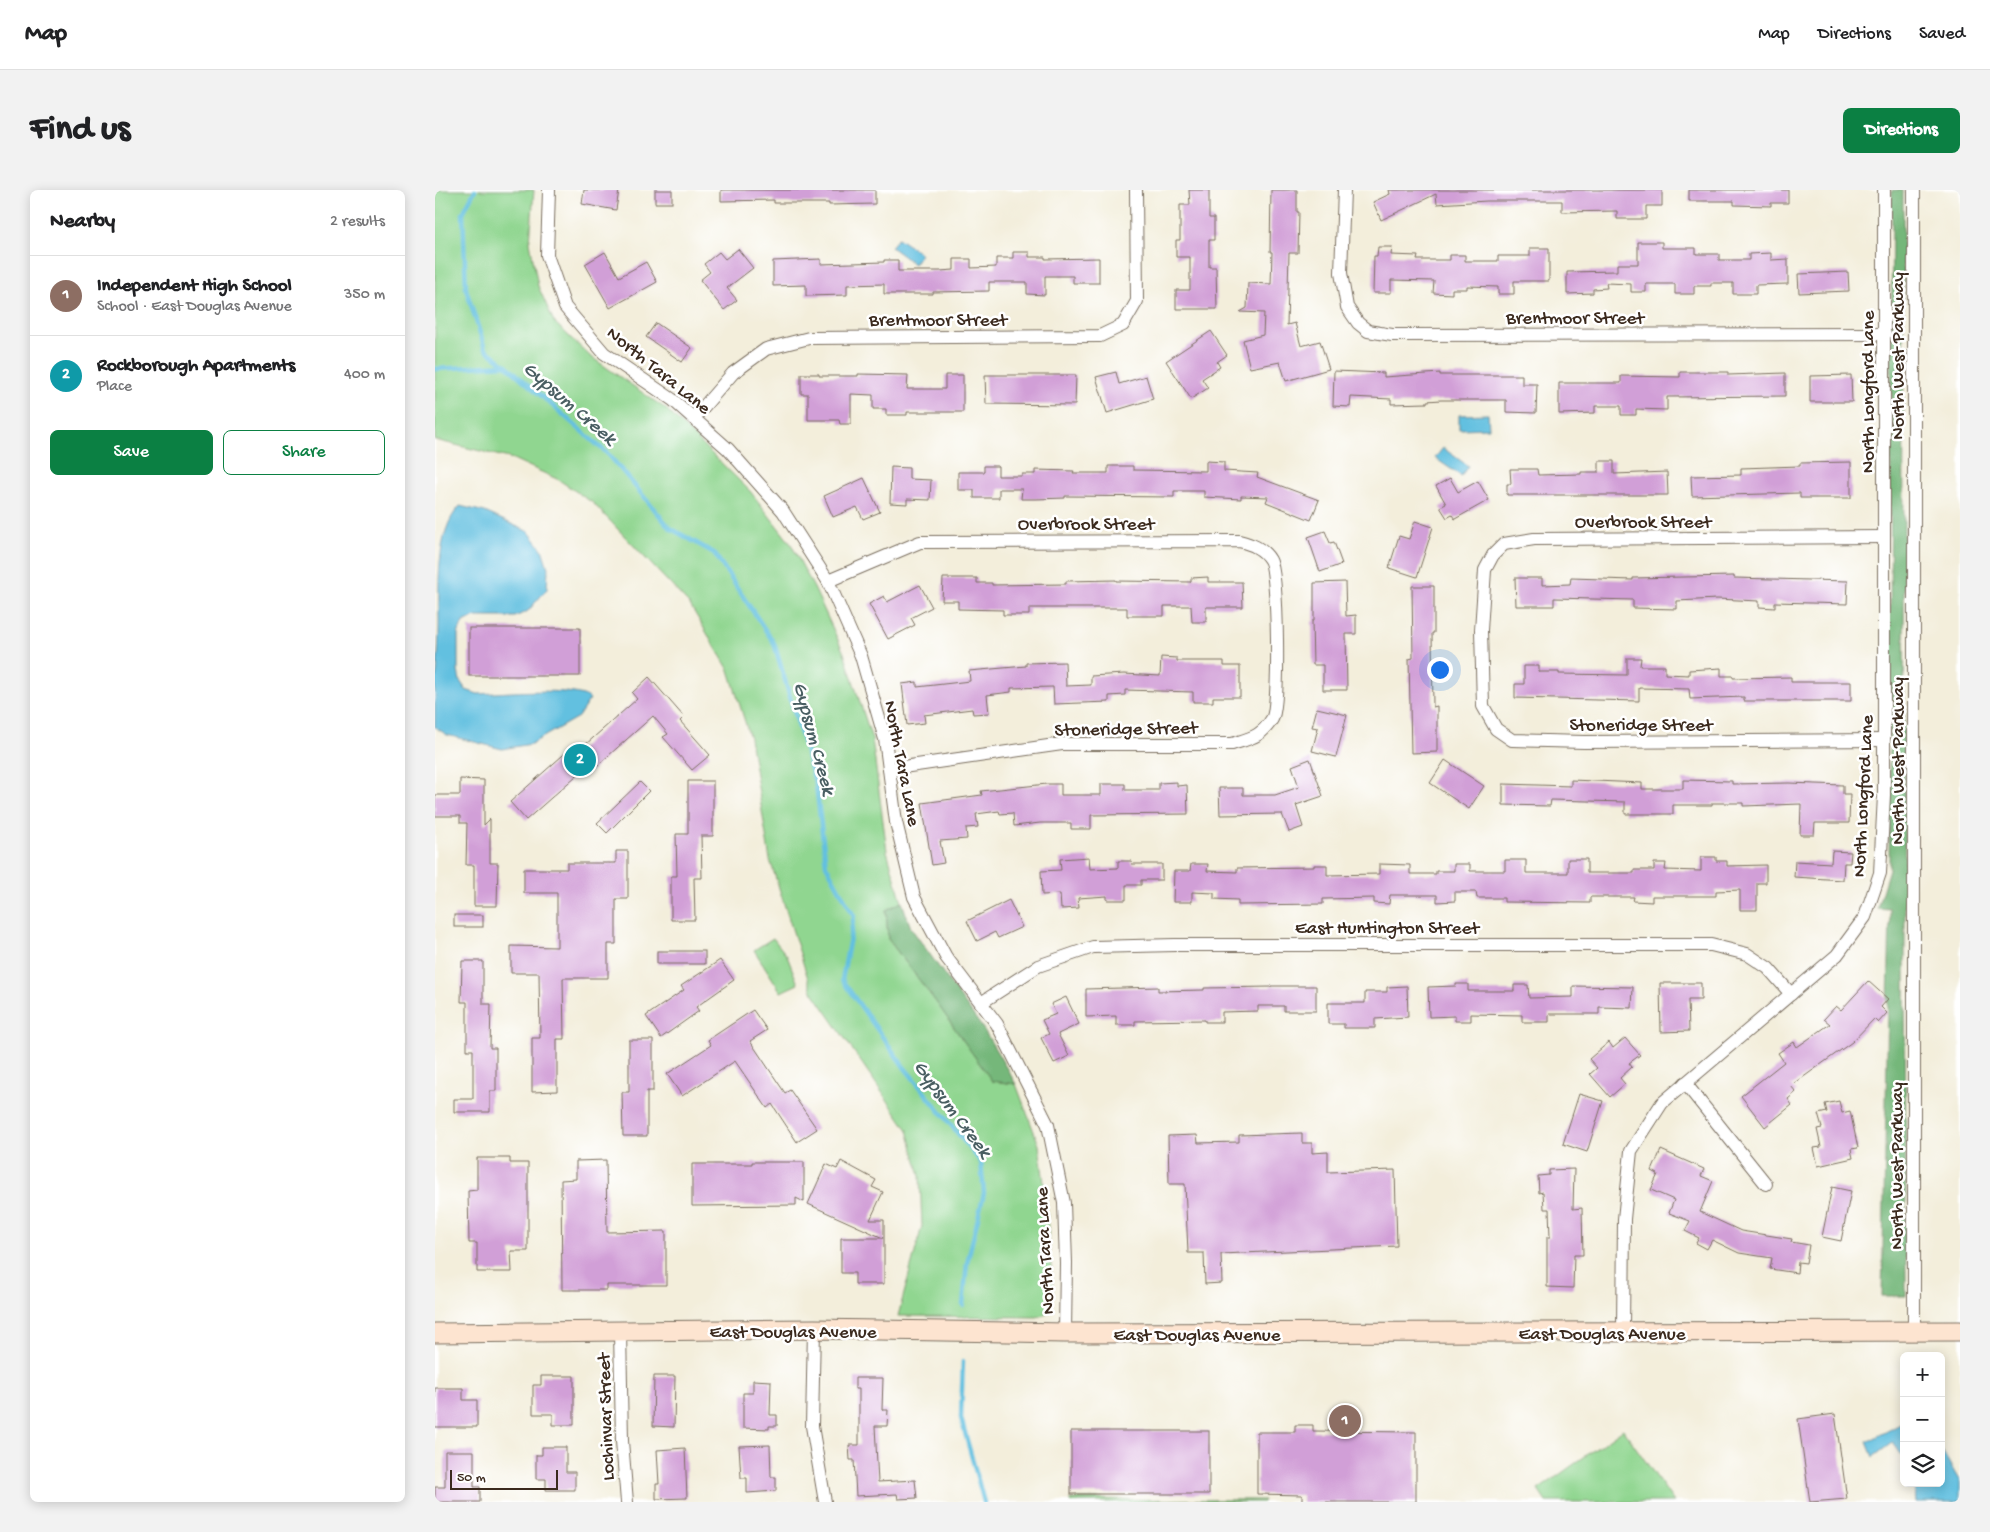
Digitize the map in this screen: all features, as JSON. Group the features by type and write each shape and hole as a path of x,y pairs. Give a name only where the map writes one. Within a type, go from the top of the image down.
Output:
{"street":[{"name":"North Tara Lane","path":"549,190 547,255 565,307 604,353 673,400 728,450 783,511 828,581 861,656 885,739 896,822 914,896 946,957 997,1024 1048,1125 1064,1203 1067,1263 1065,1333"},
{"name":"Brentmoor Street","path":"694,418 733,373 766,349 809,338 1100,336 1123,325 1137,301 1138,242 1136,190"},
{"name":"Brentmoor Street","path":"1344,190 1341,273 1347,307 1357,323 1368,331 1392,335 1885,334"},
{"name":"North Longford Lane","path":"1623,1331 1624,1220 1631,1151 1662,1103 1837,955 1865,917 1880,873 1884,795 1884,190"},
{"name":"North West Parkway","path":"1914,190 1914,1331"},
{"name":"Overbrook Street","path":"1482,638 1485,570 1493,555 1504,544 1534,539 1884,537"},
{"name":"Overbrook Street","path":"828,581 920,542 1239,541 1253,545 1263,551 1271,561 1276,586 1276,635"},
{"name":"Stoneridge Street","path":"889,769 1062,744 1232,744 1257,737 1273,717 1277,671 1276,635"},
{"name":"Stoneridge Street","path":"1482,638 1483,706 1496,729 1512,740 1584,742 1884,740"},
{"name":"East Huntington Street","path":"981,1004 1037,966 1093,947 1175,945 1711,945 1747,954 1768,968 1791,994"},
{"path":"1685,1083 1766,1184"},
{"name":"East Douglas Avenue","path":"435,1332 814,1329 1065,1333 1960,1331"},
{"path":"814,1329 812,1426 825,1502"},
{"name":"Lochinvar Street","path":"620,1330 622,1441 627,1502"}],"green space":[{"path":"435,190 534,190 530,242 538,286 554,322 590,356 666,409 750,491 791,544 844,653 872,739 887,851 902,902 886,910 888,939 992,1081 1016,1084 1039,1145 1046,1198 1053,1296 1050,1313 1037,1317 898,1316 922,1226 920,1176 908,1130 812,991 770,860 750,738 729,670 690,605 593,503 559,480 513,459 435,440"},
{"path":"1892,190 1903,190 1906,1296 1882,1296 1890,909 1877,908 1889,869"},
{"path":"902,902 911,928 984,1030 1016,1084 992,1081 888,939 886,910"},
{"path":"773,938 787,956 798,984 781,992 754,950"},
{"path":"1623,1429 1674,1502 1546,1502 1538,1490"},
{"path":"1070,1499 1264,1500 1263,1502 1070,1502"}],"water":[{"path":"898,238 921,254 914,264 891,247"},
{"path":"1488,414 1489,428 1459,429 1459,415"},
{"path":"1443,448 1468,466 1461,476 1435,458"},
{"path":"460,506 485,512 529,532 542,549 548,568 547,589 528,611 515,617 476,617 463,622 458,634 458,671 460,681 466,690 478,694 555,691 583,695 590,699 578,717 531,744 502,749 447,735 435,727 440,561 446,530"},
{"path":"1900,1424 1900,1453 1893,1442 1873,1457 1867,1442"},
{"path":"1945,1456 1960,1482 1960,1502 1916,1502 1914,1487 1945,1487"}],"building":[{"path":"584,190 619,190 616,210 582,204"},
{"path":"655,190 672,190 672,203 655,203"},
{"path":"721,190 875,190 875,204 774,203 774,200 721,201"},
{"path":"1189,190 1209,190 1209,218 1214,218 1214,240 1209,240 1209,267 1216,267 1217,309 1176,309 1176,290 1190,290 1190,257 1176,257 1176,240 1180,240 1180,205 1190,205"},
{"path":"1271,190 1297,190 1297,212 1299,212 1298,253 1289,253 1287,325 1295,323 1301,346 1320,341 1329,369 1286,381 1280,362 1250,368 1243,340 1263,335 1264,313 1240,312 1247,308 1248,283 1271,284"},
{"path":"1389,190 1662,190 1662,206 1646,206 1646,219 1617,219 1617,211 1562,212 1562,201 1487,201 1437,204 1436,194 1381,220 1373,202 1390,194"},
{"path":"1689,190 1788,190 1788,203 1771,203 1771,206 1734,205 1734,201 1689,201"},
{"path":"1638,242 1662,242 1662,248 1696,248 1696,254 1719,254 1719,260 1749,260 1749,254 1771,253 1771,260 1788,259 1788,284 1756,285 1756,294 1733,294 1733,283 1711,283 1711,286 1694,286 1694,294 1675,294 1675,284 1646,284 1646,292 1631,292 1631,284 1606,283 1607,288 1593,289 1593,293 1567,294 1567,272 1617,271 1617,264 1638,264"},
{"path":"1378,247 1392,247 1391,255 1418,256 1417,260 1450,260 1450,255 1465,255 1465,261 1498,261 1498,256 1530,256 1530,248 1549,248 1549,281 1514,281 1514,294 1498,294 1498,287 1467,286 1467,289 1452,289 1452,294 1433,293 1434,281 1391,280 1391,293 1373,293 1374,256 1377,256"},
{"path":"738,249 753,268 727,288 737,300 724,310 700,280 710,272 704,264 719,252 725,259"},
{"path":"605,252 619,277 646,262 657,282 610,308 585,264"},
{"path":"1013,252 1029,252 1029,257 1045,257 1045,259 1099,258 1099,283 1073,283 1073,276 1045,276 1045,295 1027,294 1027,282 989,282 989,291 933,292 933,294 884,294 884,284 847,285 847,295 806,296 806,285 773,286 773,261 821,259 821,264 898,260 898,271 940,271 954,270 954,259 971,259 971,268 996,267 996,258 1013,258"},
{"path":"1848,272 1849,291 1799,293 1798,274"},
{"path":"656,323 692,348 682,362 646,337"},
{"path":"1211,331 1227,355 1217,362 1220,367 1202,379 1208,388 1191,399 1166,361"},
{"path":"1334,371 1384,373 1384,377 1440,373 1440,375 1522,375 1522,384 1537,384 1536,413 1506,412 1506,400 1441,400 1427,401 1427,403 1391,404 1391,399 1351,397 1350,407 1333,406"},
{"path":"1116,372 1119,384 1146,376 1153,399 1107,413 1096,377"},
{"path":"1680,372 1728,372 1728,375 1785,373 1785,396 1667,397 1667,410 1636,409 1636,415 1621,415 1621,406 1595,406 1595,413 1559,414 1559,383 1621,383 1621,376 1680,377"},
{"path":"801,374 819,374 819,376 858,376 858,374 908,375 907,389 945,389 945,375 963,375 963,412 907,412 907,415 886,415 886,409 873,409 873,395 851,394 851,424 840,424 839,420 808,420 808,394 801,394"},
{"path":"985,375 1076,375 1075,405 986,404"},
{"path":"1851,375 1852,402 1810,402 1810,376"},
{"path":"1206,461 1224,462 1224,471 1258,473 1257,477 1319,500 1311,520 1266,502 1268,497 1241,496 1241,499 1204,497 1204,491 1174,491 1174,497 1065,496 1065,498 1021,499 1022,489 999,489 999,498 974,498 974,490 958,490 958,472 984,472 984,466 998,466 998,476 1022,476 1022,474 1035,474 1035,470 1108,473 1108,466 1133,466 1133,470 1206,471"},
{"path":"1599,461 1614,461 1614,474 1667,472 1668,495 1507,495 1507,484 1511,484 1510,469 1537,469 1538,475 1581,474 1581,472 1599,472"},
{"path":"1851,462 1851,498 1800,498 1800,493 1692,496 1691,476 1741,475 1741,468 1800,466 1800,463"},
{"path":"891,467 909,468 909,479 931,480 930,500 907,499 907,504 890,503"},
{"path":"864,478 880,512 863,519 857,507 833,517 824,496"},
{"path":"1450,478 1458,492 1478,481 1489,500 1455,519 1452,515 1447,518 1440,507 1446,504 1436,486"},
{"path":"1415,521 1433,527 1417,577 1389,568 1399,536 1409,539"},
{"path":"1325,531 1330,543 1334,542 1342,564 1320,572 1308,537"},
{"path":"1734,576 1734,578 1848,581 1847,604 1775,602 1775,608 1759,607 1759,601 1717,599 1677,601 1677,609 1633,608 1633,600 1554,598 1554,606 1516,606 1515,578 1542,578 1542,585 1570,584 1571,578 1633,580 1633,578"},
{"path":"1208,577 1208,582 1242,582 1243,607 1206,607 1206,622 1192,622 1191,606 1164,606 1164,616 1127,616 1127,608 1029,608 1029,615 1003,615 1003,610 958,609 958,601 942,601 943,578 977,578 977,583 992,583 992,585 1066,584 1066,581 1116,580 1191,582 1191,578"},
{"path":"1345,582 1346,616 1356,615 1356,634 1346,634 1347,690 1323,690 1323,665 1313,665 1312,621 1314,621 1314,583"},
{"path":"920,585 932,607 911,618 915,625 888,639 869,604 884,596 887,602"},
{"path":"1412,586 1434,586 1434,633 1432,633 1433,707 1437,706 1437,752 1411,753 1409,659 1413,658"},
{"path":"469,628 580,628 580,676 469,676"},
{"path":"1161,657 1177,658 1177,661 1224,661 1224,666 1240,666 1240,697 1213,697 1213,702 1193,702 1193,692 1125,690 1125,695 1109,696 1109,702 1054,704 1053,687 1011,688 1011,692 987,695 989,713 973,714 972,709 924,715 925,723 907,725 902,684 917,682 917,687 970,681 969,671 1026,666 1026,663 1065,662 1066,686 1091,685 1091,676 1124,674 1160,676"},
{"path":"1627,658 1641,658 1640,666 1665,666 1665,674 1689,675 1689,670 1721,668 1721,676 1733,676 1733,678 1791,677 1791,682 1851,682 1851,701 1744,701 1744,697 1690,699 1689,689 1639,688 1639,701 1515,698 1515,684 1524,684 1524,666 1539,666 1539,672 1559,672 1559,674 1627,675"},
{"path":"649,677 684,717 680,721 710,755 692,770 663,737 668,734 653,716 590,772 585,768 526,820 510,802 571,748 576,753 637,699 632,693"},
{"path":"1317,708 1347,715 1336,757 1312,751 1318,728 1312,727"},
{"path":"1310,759 1323,796 1296,805 1303,827 1289,832 1282,814 1220,815 1219,788 1243,788 1243,795 1275,795 1299,787 1292,766"},
{"path":"1445,760 1484,786 1469,809 1430,783"},
{"path":"460,779 484,780 484,825 490,819 490,863 498,863 497,906 474,906 474,865 466,865 467,823 460,823 460,816 435,816 435,795 460,795"},
{"path":"1571,780 1642,783 1642,789 1683,789 1683,780 1732,781 1732,784 1789,783 1843,785 1843,794 1850,794 1849,823 1815,823 1814,835 1800,835 1801,804 1743,806 1743,803 1712,803 1712,805 1673,805 1673,814 1625,814 1625,802 1551,800 1550,806 1503,805 1503,784 1571,786"},
{"path":"688,781 713,781 713,836 701,836 702,878 694,878 695,920 671,920 671,876 677,876 676,834 688,834"},
{"path":"640,782 649,791 607,833 597,823"},
{"path":"1177,782 1177,786 1187,785 1188,814 1091,815 1091,829 1071,829 1071,823 1040,823 1014,826 1013,813 1000,814 999,811 976,814 978,827 966,828 967,839 940,841 944,863 932,865 922,803 982,795 981,791 1047,784 1061,784 1061,795 1101,795 1101,784 1125,784 1125,790 1159,790 1159,783"},
{"path":"616,851 628,851 628,899 616,899 616,944 608,944 608,978 563,978 564,1039 557,1039 557,1091 532,1092 532,1038 540,1038 539,973 511,973 511,946 557,947 557,893 524,893 524,869 567,869 567,863 616,863"},
{"path":"1832,851 1851,852 1850,863 1844,863 1843,880 1794,877 1795,861 1831,863"},
{"path":"1089,857 1090,869 1118,868 1118,861 1131,861 1132,864 1162,864 1162,880 1141,880 1141,885 1126,885 1126,900 1107,900 1107,896 1078,898 1079,908 1061,909 1060,894 1042,895 1041,871 1061,870 1060,859"},
{"path":"1701,857 1716,857 1716,861 1727,861 1727,866 1766,865 1766,883 1757,883 1757,910 1740,910 1740,890 1716,891 1716,896 1652,896 1652,902 1633,901 1634,897 1590,897 1590,903 1504,902 1504,898 1477,898 1476,892 1455,892 1455,901 1437,902 1437,895 1390,895 1389,904 1374,903 1374,898 1323,899 1323,904 1238,905 1238,900 1214,899 1214,893 1192,892 1192,902 1173,902 1174,871 1190,871 1191,864 1208,864 1207,871 1237,872 1237,868 1314,867 1314,865 1327,865 1327,875 1379,874 1379,864 1410,865 1410,874 1436,874 1436,871 1454,871 1454,864 1470,864 1470,871 1505,871 1505,860 1526,860 1526,873 1568,873 1568,859 1587,859 1587,873 1634,873 1634,870 1654,870 1654,863 1666,863 1665,870 1701,871"},
{"path":"1009,900 1022,927 998,938 995,932 977,941 967,921"},
{"path":"454,915 483,915 483,927 454,927"},
{"path":"657,951 705,951 705,964 657,964"},
{"path":"720,960 734,980 696,1007 699,1011 661,1038 646,1016 684,990 681,986"},
{"path":"462,961 483,961 483,1004 491,1004 490,1048 496,1048 496,1091 490,1091 490,1112 454,1112 454,1099 473,1099 473,1050 467,1050 467,1002 461,1002"},
{"path":"1868,981 1888,999 1881,1007 1887,1013 1878,1023 1874,1019 1852,1042 1791,1086 1796,1092 1788,1099 1792,1105 1765,1127 1741,1096 1784,1062 1778,1053 1794,1042 1797,1047 1830,1024 1824,1019 1836,1006 1841,1010"},
{"path":"1660,983 1701,983 1701,1000 1688,1000 1689,1031 1661,1032"},
{"path":"1456,984 1468,984 1468,991 1514,991 1514,985 1528,985 1529,998 1573,997 1573,986 1633,987 1632,1008 1599,1007 1599,1014 1549,1014 1549,1022 1522,1022 1522,1015 1471,1014 1471,1021 1455,1021 1455,1016 1429,1017 1428,987 1456,986"},
{"path":"1316,986 1316,1011 1284,1011 1284,1006 1258,1006 1258,1011 1222,1012 1222,1022 1205,1022 1205,1020 1135,1021 1135,1025 1116,1025 1116,1016 1086,1017 1086,989 1158,987 1158,991"},
{"path":"1407,986 1408,1017 1375,1019 1375,1028 1344,1028 1344,1024 1328,1024 1328,1003 1365,1003 1365,992 1387,992 1387,987"},
{"path":"1066,997 1079,1024 1058,1034 1069,1056 1054,1063 1041,1038 1049,1034 1042,1020 1056,1014 1051,1004"},
{"path":"753,1010 767,1030 750,1041 785,1093 790,1090 817,1129 797,1142 772,1104 767,1108 735,1061 682,1096 667,1074 711,1045 708,1040"},
{"path":"1625,1038 1640,1055 1629,1063 1632,1067 1620,1078 1625,1084 1610,1097 1590,1074 1597,1068 1589,1059 1609,1042 1613,1048"},
{"path":"629,1040 653,1040 653,1091 647,1091 647,1136 623,1136 622,1092 629,1092"},
{"path":"1579,1094 1603,1101 1587,1152 1563,1144"},
{"path":"1839,1101 1842,1113 1850,1111 1858,1148 1851,1149 1853,1158 1818,1166 1814,1148 1821,1147 1817,1129 1822,1128 1818,1114 1827,1112 1825,1104"},
{"path":"1302,1133 1302,1143 1312,1143 1312,1153 1328,1152 1328,1172 1395,1170 1397,1246 1221,1254 1222,1283 1205,1284 1204,1253 1188,1253 1185,1184 1169,1184 1168,1136 1197,1135 1198,1143 1239,1142 1239,1135"},
{"path":"1661,1150 1704,1169 1701,1176 1713,1181 1700,1212 1741,1231 1792,1239 1791,1242 1809,1245 1806,1263 1798,1262 1797,1273 1770,1269 1772,1258 1739,1253 1712,1240 1707,1249 1696,1243 1699,1238 1685,1231 1690,1221 1669,1213 1674,1200 1651,1190 1658,1174 1652,1171"},
{"path":"477,1158 510,1158 510,1163 528,1163 528,1251 511,1251 512,1272 477,1272 477,1243 469,1243 468,1191 477,1190"},
{"path":"606,1160 607,1232 666,1231 666,1285 607,1285 607,1290 562,1290 561,1180 576,1179 576,1161"},
{"path":"841,1161 876,1180 872,1187 883,1192 870,1220 884,1220 884,1284 855,1284 855,1273 841,1273 841,1238 883,1238 808,1204 826,1164 837,1169"},
{"path":"752,1162 804,1162 804,1202 796,1198 796,1205 692,1206 692,1164 752,1164"},
{"path":"1574,1169 1573,1209 1582,1208 1583,1255 1574,1255 1573,1288 1547,1287 1547,1237 1550,1237 1549,1209 1544,1209 1543,1192 1539,1193 1538,1176 1549,1175 1549,1170"},
{"path":"1832,1187 1851,1191 1841,1241 1822,1237"},
{"path":"541,1376 574,1376 574,1425 553,1425 553,1414 533,1414 533,1385 541,1385"},
{"path":"654,1376 675,1376 674,1427 653,1426"},
{"path":"855,1378 883,1378 882,1410 888,1410 887,1426 875,1426 878,1482 915,1480 917,1498 898,1499 897,1494 856,1496 854,1460 850,1460 849,1445 859,1445 859,1389 855,1389"},
{"path":"753,1380 771,1381 770,1415 777,1415 777,1426 769,1426 769,1429 743,1428 743,1393 753,1393"},
{"path":"435,1388 463,1388 463,1400 477,1400 477,1427 435,1427"},
{"path":"1835,1414 1847,1499 1810,1502 1798,1419"},
{"path":"1295,1425 1313,1425 1313,1431 1416,1432 1416,1502 1302,1502 1302,1495 1257,1494 1257,1432 1295,1432"},
{"path":"1071,1431 1209,1431 1209,1494 1071,1494"},
{"path":"770,1445 771,1477 776,1477 776,1491 747,1493 747,1478 741,1478 739,1446"},
{"path":"542,1447 566,1447 566,1472 575,1472 575,1490 546,1490 546,1479 536,1479 536,1455 542,1455"},
{"path":"685,1448 687,1498 656,1499 656,1484 659,1484 657,1450"},
{"path":"445,1451 474,1451 474,1487 480,1487 480,1502 435,1502 435,1487 445,1487"}],"waterway":[{"path":"475,190 463,213 466,289 485,349 506,365"},
{"name":"Gypsum Creek","path":"435,369 506,365 609,455 670,528 714,553 774,643 816,785 826,865 854,916 842,980 904,1067 981,1162 984,1193 967,1263 963,1305"},
{"name":"Gypsum Creek","path":"963,1361 961,1418 984,1502"}],"place":[{"name":"Rockborough Apartments","path":"580,760"},
{"name":"Independent High School","path":"1345,1421"}]}
